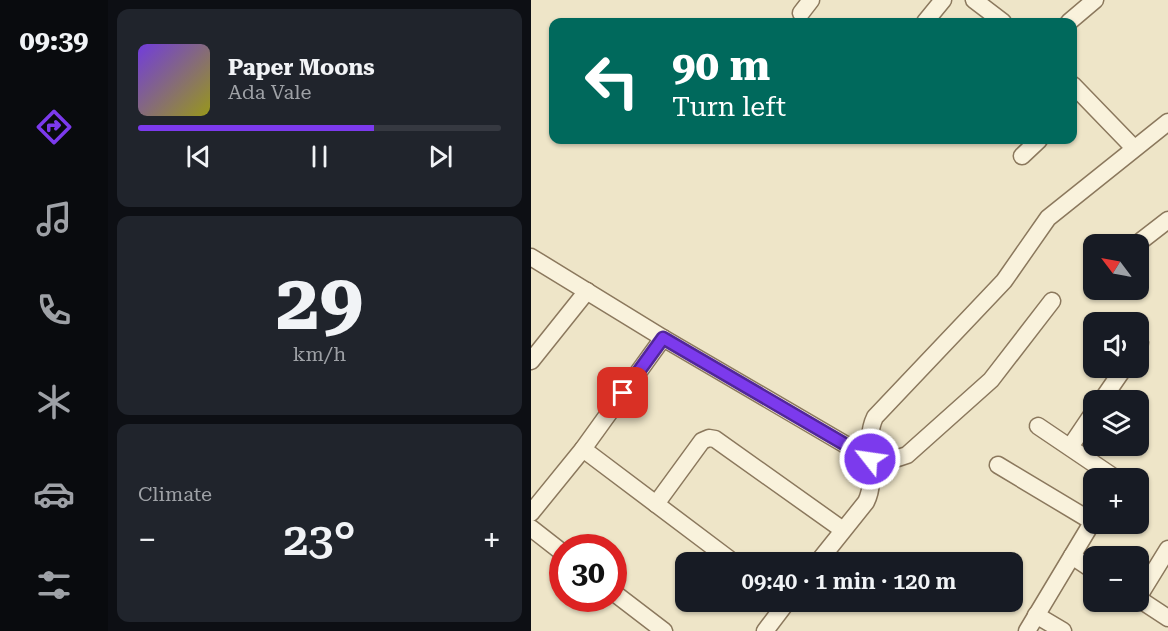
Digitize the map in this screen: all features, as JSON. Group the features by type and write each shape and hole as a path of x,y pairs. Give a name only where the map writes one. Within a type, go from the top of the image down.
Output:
{"street":[{"path":"928,18 943,0"},
{"path":"974,0 998,18"},
{"path":"1074,18 1095,0"},
{"path":"1077,98 1134,148"},
{"path":"826,552 866,502 870,493 870,436 875,417 1004,281 1048,218 1168,122"},
{"path":"1022,156 1035,144"},
{"path":"1149,235 1168,220"},
{"path":"531,257 663,338 870,459 895,459 907,455 991,380 1052,301"},
{"path":"531,361 587,291"},
{"path":"531,513 583,448 663,338"},
{"path":"1038,426 1100,468"},
{"path":"1070,447 1083,428"},
{"path":"656,504 702,441 709,438 715,439 843,530"},
{"path":"583,448 720,552"},
{"path":"998,465 1083,515"},
{"path":"531,528 549,542"},
{"path":"1026,631 1085,534"},
{"path":"1149,581 1168,549"},
{"path":"1072,556 1083,563"},
{"path":"627,603 664,631"},
{"path":"1149,605 1168,618"},
{"path":"765,631 779,612"},
{"path":"1036,615 1063,631"}],"route":[{"path":"623,393 663,338 870,459"}]}
